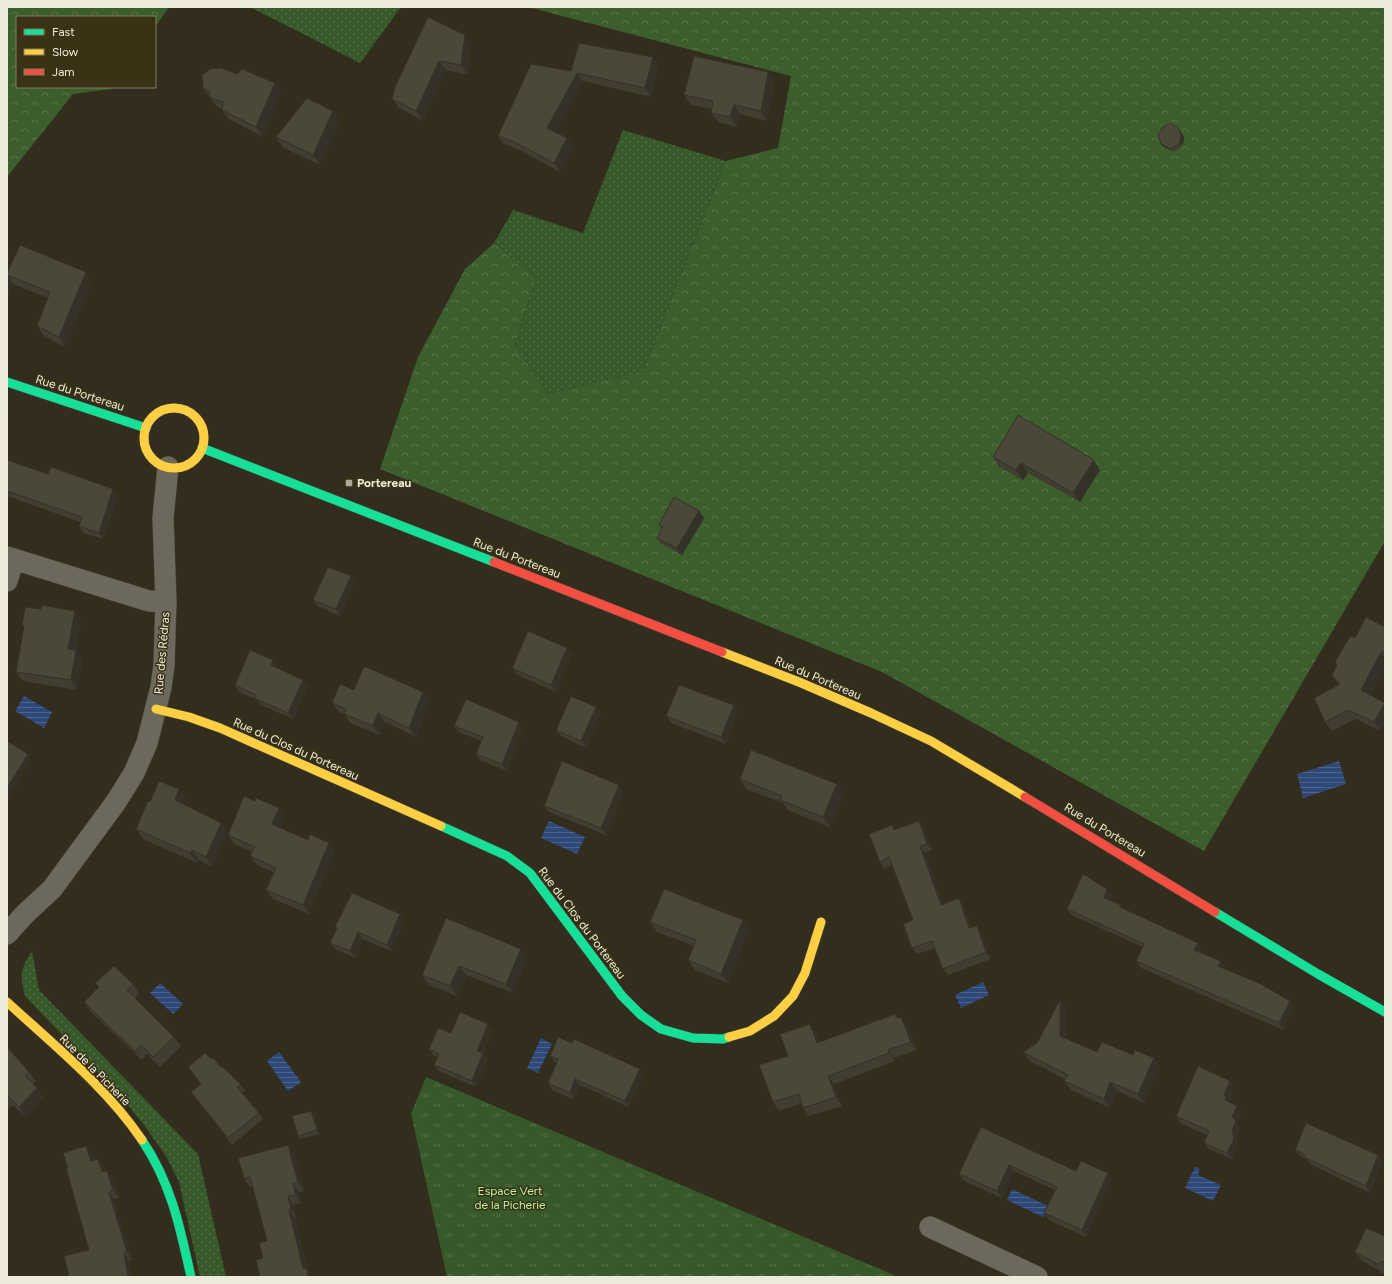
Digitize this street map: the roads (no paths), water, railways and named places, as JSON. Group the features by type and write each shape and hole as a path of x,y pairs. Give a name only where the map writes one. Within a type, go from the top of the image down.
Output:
{"street":[{"name":"Rue du Portereau","path":"7,382 146,428"},
{"path":"169,408 179,408 189,412 197,419 202,428 204,438 202,448 195,459 185,466 176,468 158,464 150,457 146,448 144,438 146,428 151,418 159,412 169,408"},
{"name":"Rue du Portereau","path":"202,448 791,679 871,713 931,741 1063,818 1318,974 1385,1012"},
{"name":"Rue des Rédras","path":"7,934 25,914 52,889 116,802 136,767 147,743 161,687 164,665 166,602 163,518 168,467"},
{"path":"7,581 10,558 149,601 166,602"},
{"name":"Rue du Clos du Portereau","path":"156,708 189,717 220,728 507,856 530,874 622,996 641,1015 661,1028 694,1038 723,1039 750,1031 774,1016 793,996 805,973 821,922"},
{"name":"Rue de la Picherie","path":"7,1002 106,1095 138,1135 154,1160 166,1186 174,1210 191,1277"},
{"path":"930,1227 1037,1277"}],"water":[{"path":"24,696 52,712 44,728 15,711"},
{"path":"1339,761 1346,784 1303,798 1297,774"},
{"path":"549,821 585,837 577,854 541,838"},
{"path":"983,982 989,995 961,1008 955,995"},
{"path":"160,983 183,1004 173,1014 150,993"},
{"path":"541,1038 552,1044 538,1073 527,1068"},
{"path":"279,1052 301,1082 288,1091 267,1061"},
{"path":"1195,1167 1200,1169 1198,1175 1221,1185 1213,1201 1185,1188"},
{"path":"1012,1189 1048,1206 1043,1217 1007,1200"}],"place":[{"name":"Portereau","path":"349,483"}],"park label":[{"name":"Espace Vert de la Picherie","path":"510,1198"}]}
